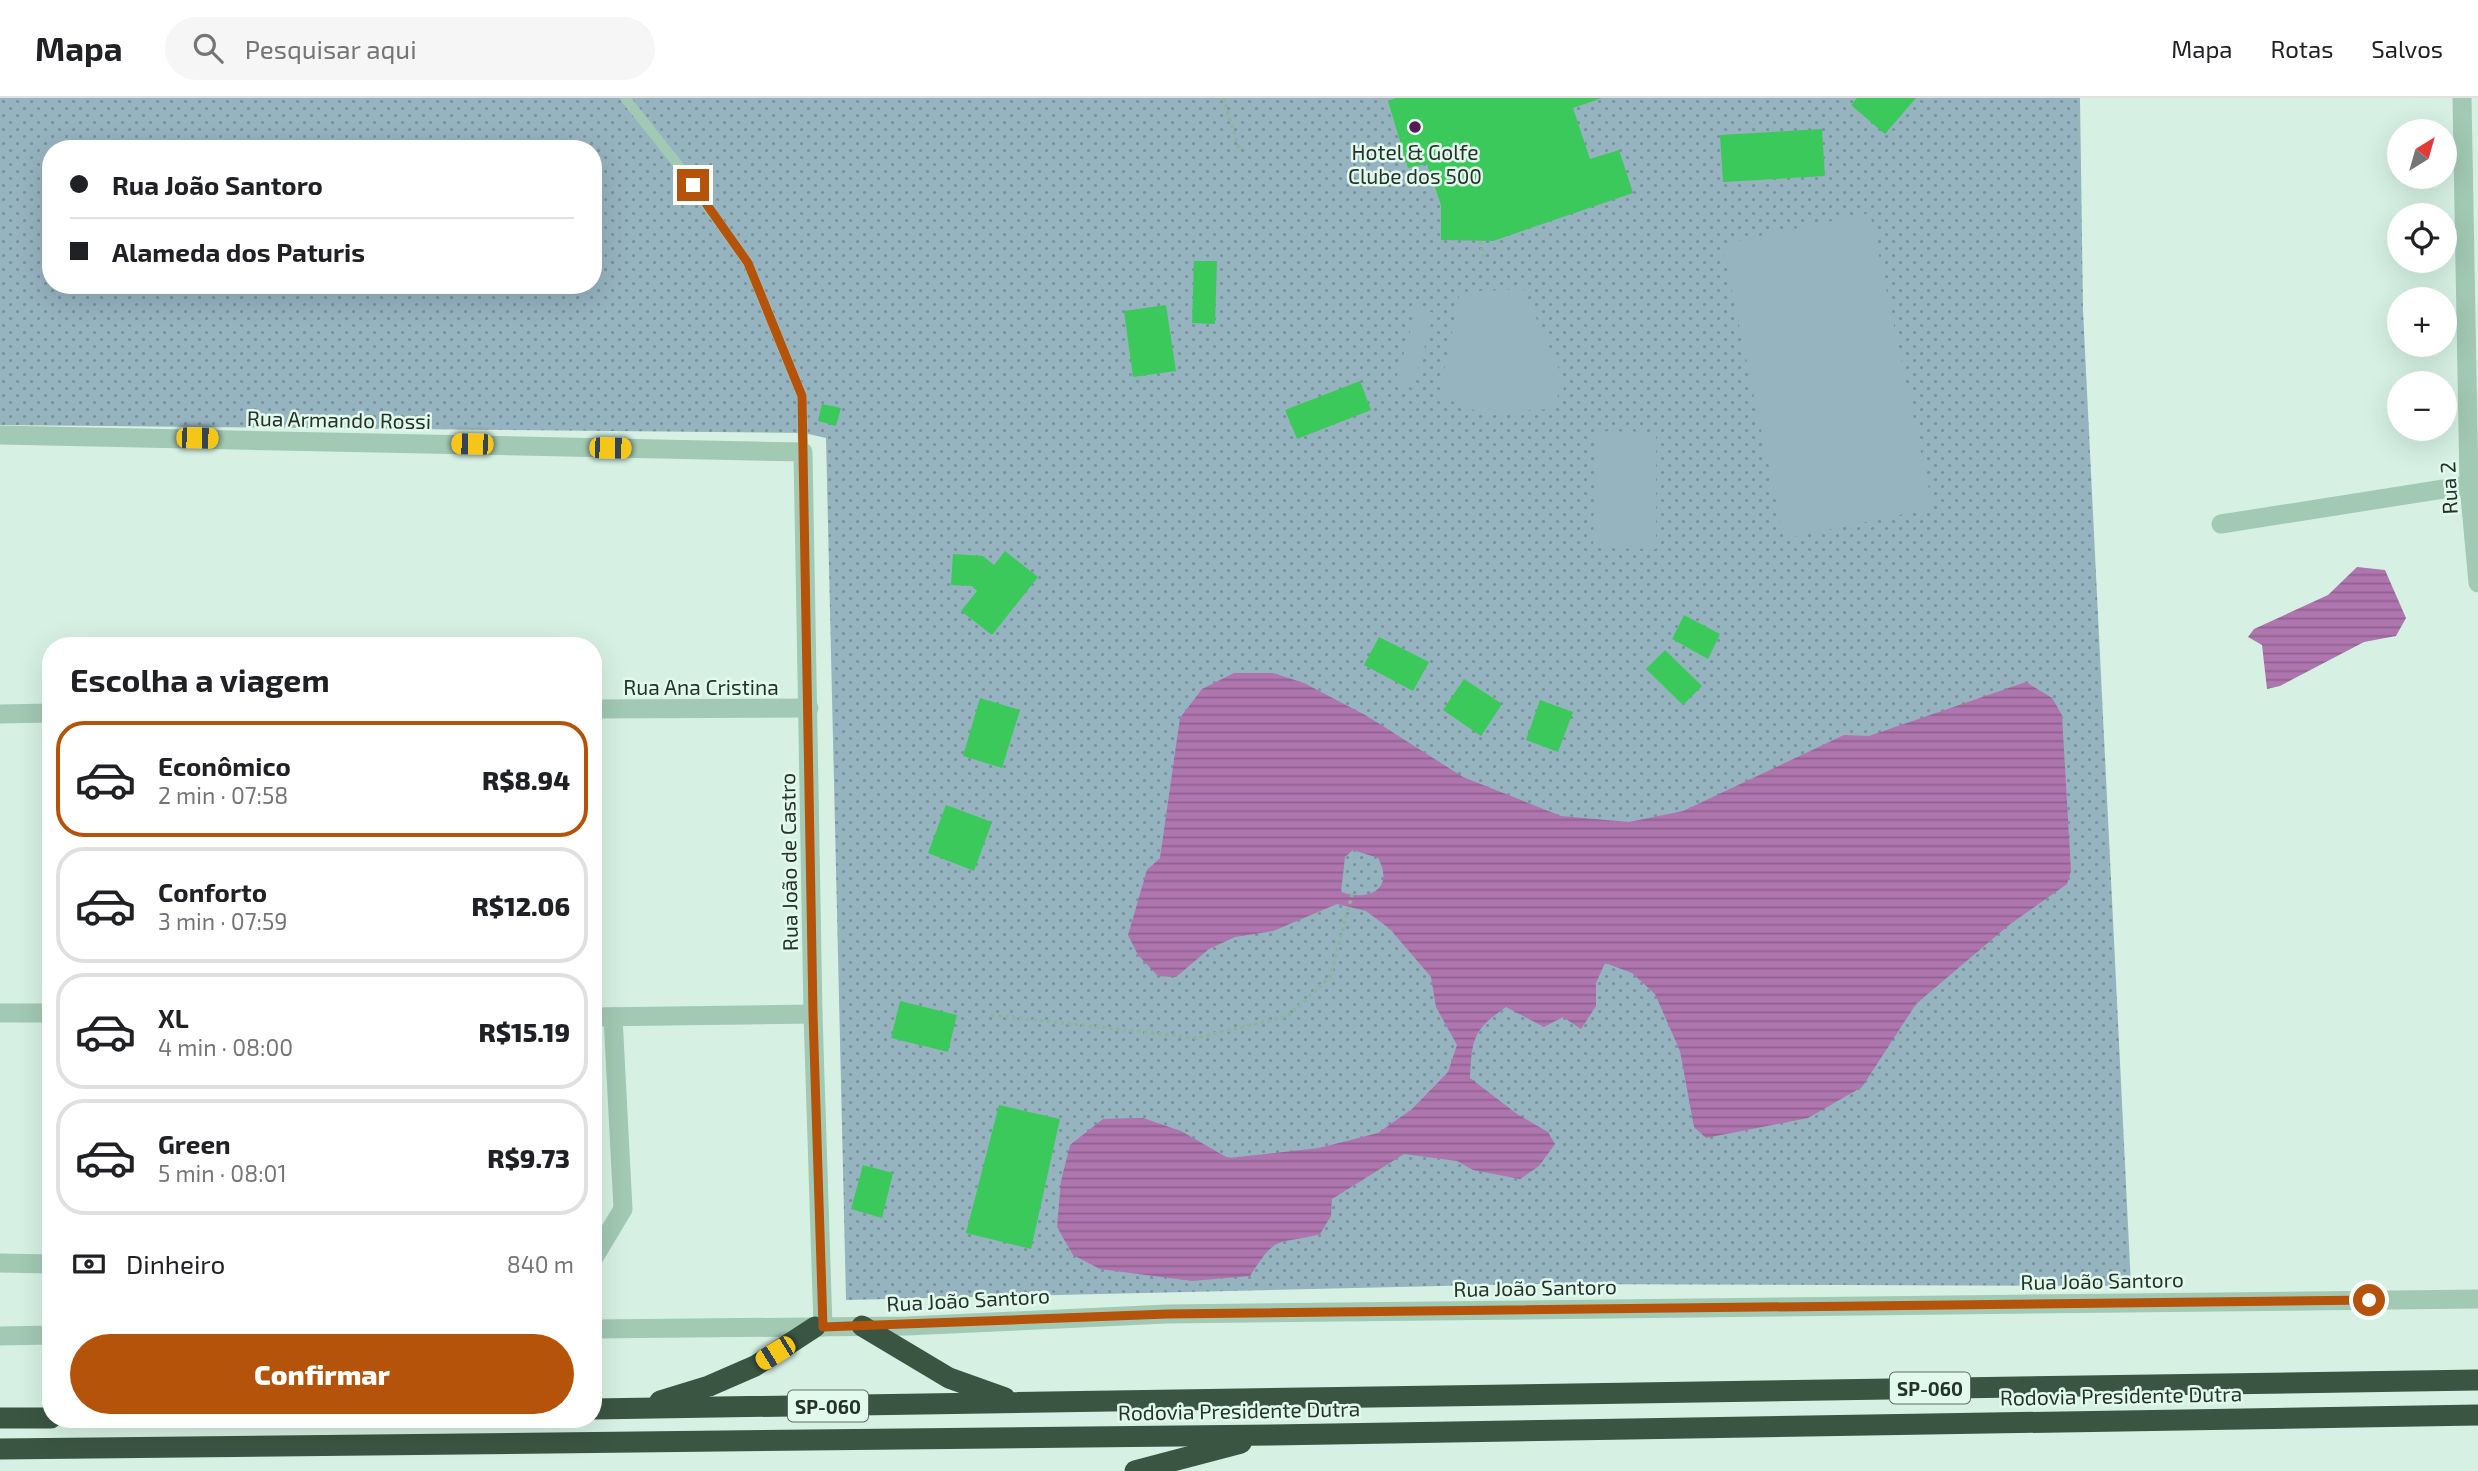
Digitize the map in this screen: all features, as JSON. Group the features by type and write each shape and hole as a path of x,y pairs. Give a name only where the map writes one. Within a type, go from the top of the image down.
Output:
{"highway":[{"path":"862,1326 950,1378 1020,1403"},
{"path":"636,1409 709,1386 755,1366 819,1327"},
{"name":"Rodovia Presidente Dutra","path":"602,1409 2478,1380"},
{"name":"Rodovia Presidente Dutra","path":"0,1449 1272,1435 2478,1415"},
{"path":"0,1419 42,1418"},
{"path":"1135,1471 1272,1435"}],"street":[{"name":"Rua 2","path":"2462,98 2469,485 2478,583"},
{"name":"Rua Armando Rossi","path":"0,435 803,453"},
{"name":"Rua João de Castro","path":"803,453 819,1327"},
{"path":"2221,524 2469,485"},
{"name":"Rua Ana Cristina","path":"602,709 809,708"},
{"path":"0,714 42,713"},
{"path":"0,1013 42,1013"},
{"path":"602,1017 813,1014"},
{"path":"602,1244 623,1209 613,1017"},
{"path":"0,1263 42,1264"},
{"name":"Rua João Santoro","path":"602,1329 862,1326 1167,1314 2478,1299"},
{"path":"0,1336 42,1335"}],"lane":[{"name":"Rua João de Castro","path":"625,98 679,166 748,263 802,396 803,453"}],"path":[{"path":"1223,98 1240,152"},
{"path":"1480,241 1484,257"},
{"path":"991,1015 1197,1038 1288,1016 1330,977 1353,891"}],"shaded area":[{"path":"0,98 2080,98 2083,310 2131,1286 1529,1284 846,1300 826,438 804,433 0,425"},
{"path":"1870,213 1933,508 1784,539 1722,244"},
{"path":"1523,289 1566,385 1548,409 1483,414 1439,396 1460,292"},
{"path":"1417,308 1434,313 1413,388 1395,383"},
{"path":"1595,431 1656,432 1656,549 1593,548"},
{"path":"2357,567 2385,570 2406,618 2396,636 2364,642 2280,686 2267,689 2262,645 2248,637 2254,629 2328,595"},
{"path":"1234,673 1273,673 1304,683 1367,716 1463,777 1561,816 1629,822 1683,811 1844,735 1869,736 2026,682 2052,698 2062,715 2071,871 2067,884 2009,925 1916,1004 1862,1087 1808,1118 1706,1138 1694,1127 1680,1051 1655,994 1632,973 1605,963 1596,983 1596,1006 1581,1029 1563,1017 1544,1027 1506,1007 1487,1022 1476,1036 1470,1078 1517,1114 1548,1132 1555,1144 1539,1166 1520,1179 1473,1170 1457,1161 1404,1154 1332,1199 1331,1216 1320,1234 1279,1243 1267,1253 1250,1276 1192,1281 1100,1269 1073,1255 1057,1227 1061,1181 1070,1145 1103,1119 1143,1118 1181,1131 1228,1158 1319,1148 1378,1133 1412,1109 1448,1072 1457,1045 1436,1007 1431,977 1390,929 1366,911 1337,904 1273,931 1235,937 1209,949 1176,977 1158,976 1138,955 1128,935 1147,870 1160,858 1180,718 1202,689","holes":["1353,850 1378,858 1383,878 1376,890 1361,895 1341,892 1345,857"]}],"building":[{"path":"1396,98 1602,98 1573,108 1590,159 1619,150 1633,193 1493,241 1441,240 1441,205 1427,164 1408,168 1388,101"},
{"path":"1857,98 1916,98 1885,134 1851,105"},
{"path":"1822,129 1825,176 1723,182 1720,135"},
{"path":"1194,261 1217,261 1215,324 1192,323"},
{"path":"1166,305 1176,371 1133,377 1124,311"},
{"path":"1360,381 1371,410 1297,439 1285,410"},
{"path":"822,404 841,408 836,426 818,421"},
{"path":"1005,551 1038,577 992,635 961,611 977,591 972,586 951,585 953,554 983,556 994,565"},
{"path":"1684,615 1720,634 1708,659 1672,639"},
{"path":"1379,637 1429,662 1413,691 1364,665"},
{"path":"1665,650 1702,686 1683,705 1646,669"},
{"path":"1464,679 1502,704 1481,736 1443,710"},
{"path":"980,698 1020,710 1002,768 963,756"},
{"path":"1540,700 1573,712 1558,752 1526,740"},
{"path":"946,805 992,822 974,871 928,853"},
{"path":"900,1001 957,1015 948,1052 891,1038"},
{"path":"999,1105 1060,1119 1031,1249 966,1233"},
{"path":"863,1165 893,1173 882,1218 851,1209"}],"place":[{"name":"Hotel & Golfe Clube dos 500","path":"1415,127"}],"route":[{"path":"693,185 748,263 802,396 813,1014 823,1327 907,1326 1167,1314 2369,1300"}]}
